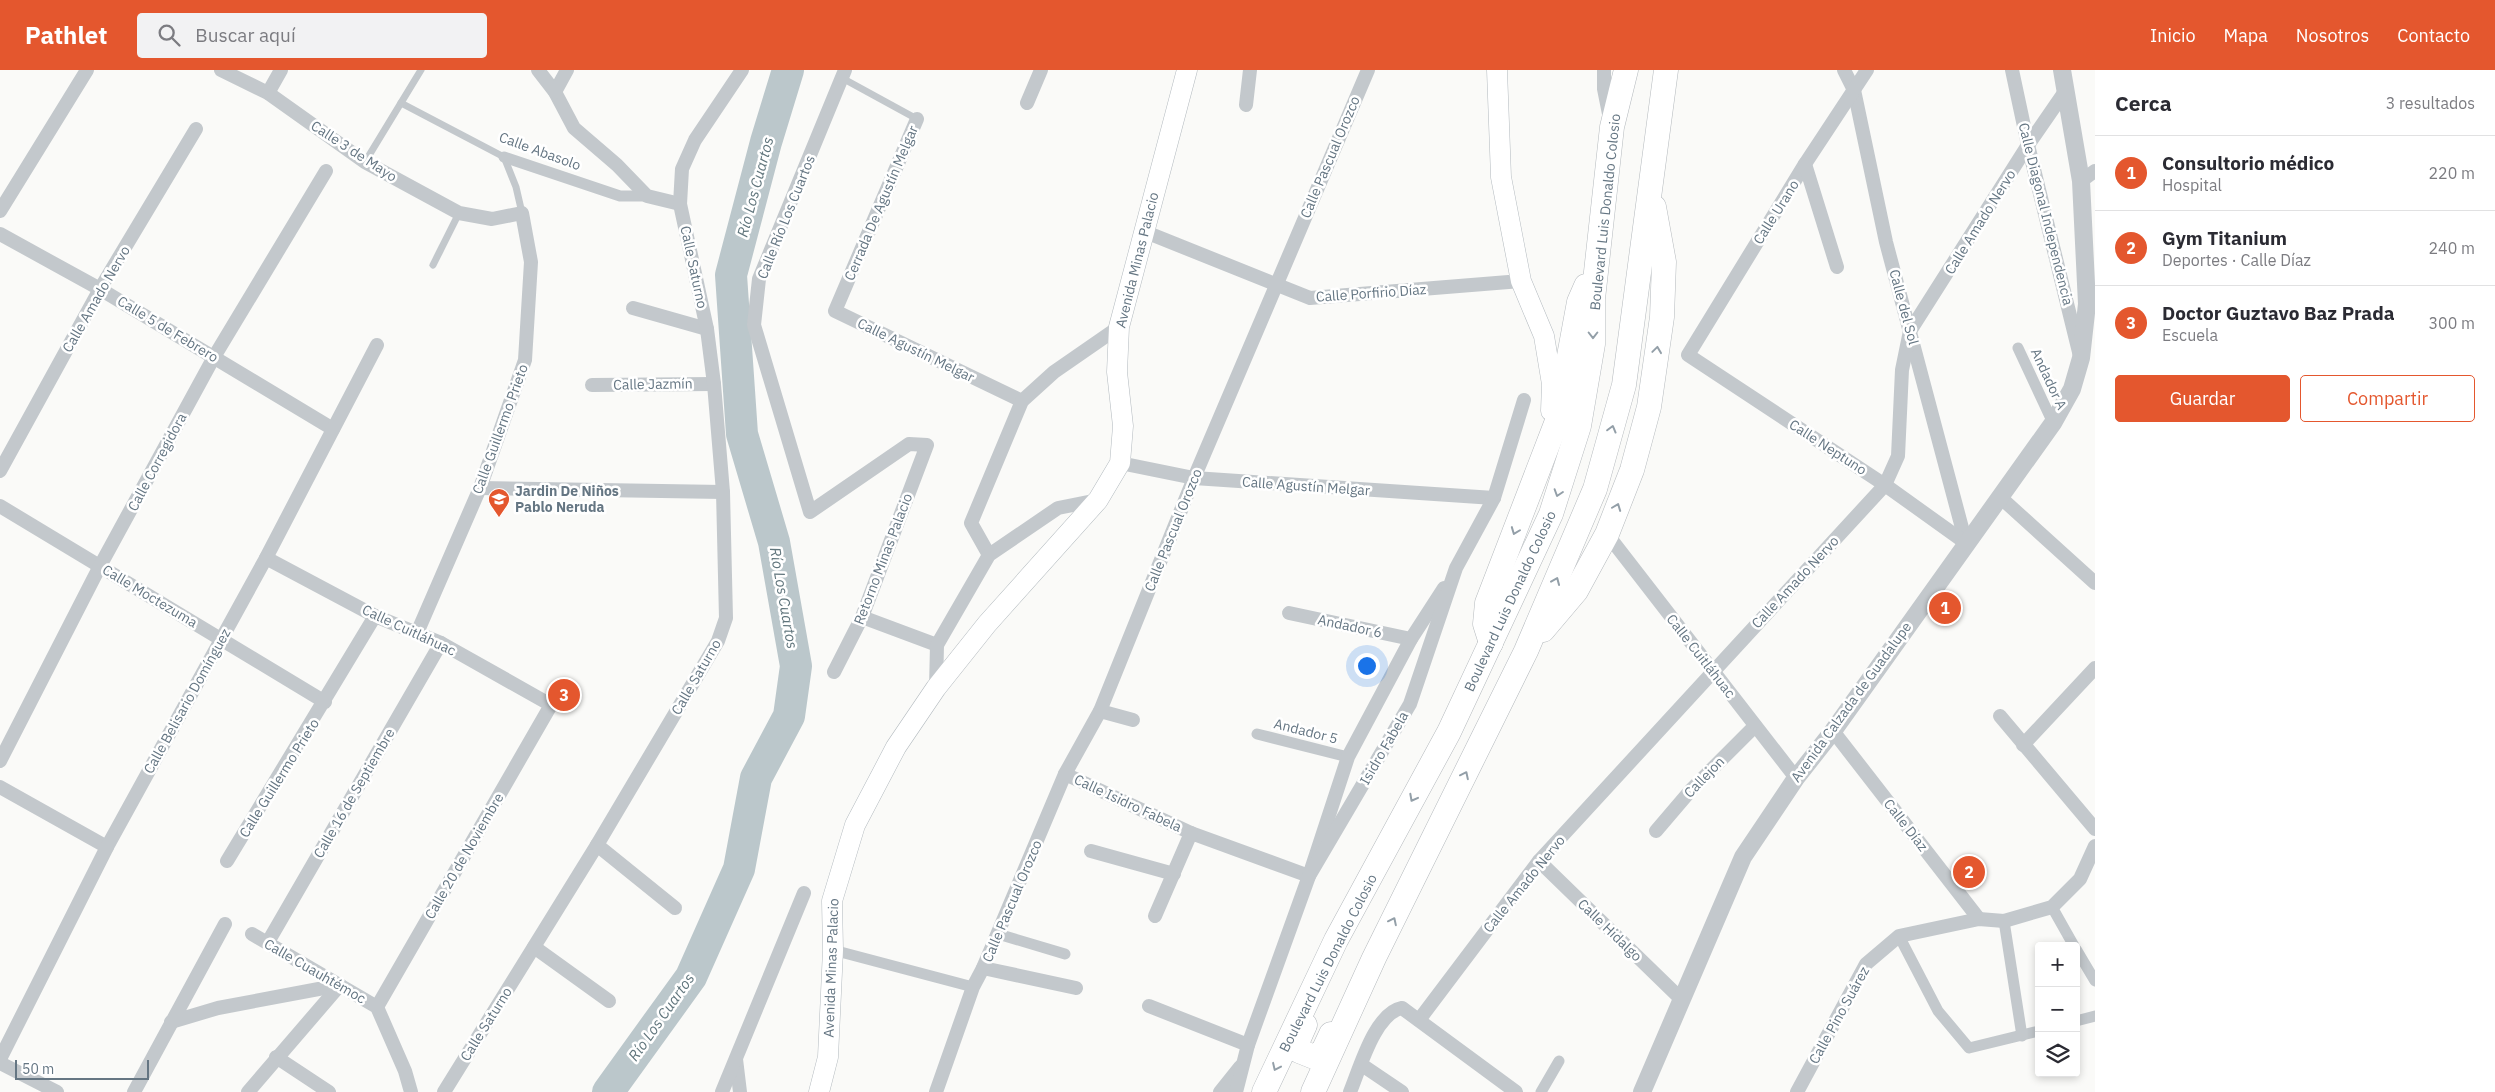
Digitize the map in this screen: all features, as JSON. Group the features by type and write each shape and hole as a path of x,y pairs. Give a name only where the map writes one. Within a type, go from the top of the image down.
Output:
{"highway":[{"name":"Boulevard Luis Donaldo Colosio","path":"1264,1092 1336,940 1449,732 1552,514 1579,426 1593,344 1593,298 1612,127 1626,70"},
{"path":"1313,1092 1374,958 1526,651 1595,489 1624,385 1666,70"},
{"path":"1526,651 1576,591 1606,534 1632,470 1649,407 1662,317 1664,262 1660,230 1650,190"},
{"path":"1491,643 1485,624 1487,603 1556,421 1579,302 1596,269"},
{"path":"1336,940 1338,952 1296,1042 1299,1051 1314,1057 1323,1051 1362,969 1374,958"}],"main road":[{"name":"Avenida Minas Palacio","path":"819,1092 828,1057 833,950 832,901 855,825 896,747 936,688 987,624 1098,500 1120,463 1122,426 1117,372 1120,327 1143,231 1187,70"},
{"path":"1497,70 1501,177 1521,281 1544,336 1552,384 1550,433"},
{"path":"1544,336 1562,328 1579,302"}],"street":[{"path":"0,211 88,70"},
{"name":"Calle 3 de Mayo","path":"221,70 268,93 365,162 459,213 492,219 522,213"},
{"path":"268,93 281,70"},
{"path":"538,70 555,92 574,128 618,165 647,196 680,204 682,169 695,140 742,70"},
{"path":"555,92 567,70"},
{"path":"1027,103 1041,70"},
{"path":"1246,105 1250,70"},
{"name":"Calle Pascual Orozco","path":"936,1092 973,987 998,934 1066,774 1100,711 1194,478 1368,70"},
{"path":"1604,70 1604,89 1612,127"},
{"name":"Calle del Sol","path":"1844,70 1854,90 1886,242 1966,543"},
{"name":"Calle Urano","path":"1688,355 1805,164 1868,70"},
{"name":"Calle Diagonal Independencia","path":"2012,70 2028,145 2081,358"},
{"name":"Avenida Calzada de Guadalupe","path":"1642,1092 1743,856 1796,778 1833,731 2053,423 2072,389 2081,358 2087,304 2088,176 2062,70"},
{"name":"Calle Río Los Cuartos","path":"843,74 759,279 754,325 810,512 909,444 927,445"},
{"name":"Calle Amado Nervo","path":"1419,1020 1540,861 1712,671 1885,485 1898,456 1902,370 1910,331 2028,145 2066,90"},
{"name":"Cerrada De Agustín Melgar","path":"836,311 917,119"},
{"name":"Calle Amado Nervo","path":"0,471 100,289 196,129"},
{"name":"Calle Abasolo","path":"504,156 620,196 647,196"},
{"path":"1805,164 1837,267"},
{"name":"Calle Corregidora","path":"0,761 100,566 214,357 326,171"},
{"name":"Calle Saturno","path":"446,1091 597,845 718,641 726,618 723,492 714,384 707,329 680,204"},
{"name":"Calle Guillermo Prieto","path":"417,633 480,488 525,360 531,262 522,213"},
{"name":"Calle Porfirio Díaz","path":"1143,231 1310,298 1521,281"},
{"name":"Calle 5 de Febrero","path":"0,234 100,289 333,428"},
{"path":"634,308 707,329"},
{"name":"Calle Agustín Melgar","path":"836,311 1022,401"},
{"path":"989,556 971,523 1022,401 1054,372 1120,327"},
{"name":"Calle Belisario Domínguez","path":"0,1059 107,847 266,558 377,345"},
{"name":"Andador A","path":"2018,348 2053,423"},
{"name":"Calle Neptuno","path":"1688,355 1885,485 1966,543"},
{"name":"Calle Jazmín","path":"592,385 714,384"},
{"name":"Isidro Fabela","path":"1236,1092 1248,1045 1309,876 1410,704 1456,568 1494,498 1524,400"},
{"name":"Retorno Minas Palacio","path":"834,672 862,616 927,445"},
{"name":"Calle Agustín Melgar","path":"1120,463 1194,478 1494,498"},
{"path":"480,488 723,492"},
{"path":"2000,497 2095,583"},
{"path":"936,688 937,645 989,556 1058,508 1098,500"},
{"name":"Calle Moctezuma","path":"0,506 326,702"},
{"name":"Calle Cuitláhuac","path":"1606,534 1796,778"},
{"name":"Calle Cuitláhuac","path":"266,558 375,616 441,643 551,705"},
{"path":"1309,876 1348,757 1412,639 1456,568"},
{"name":"Andador 6","path":"1289,613 1412,639"},
{"name":"Calle Guillermo Prieto","path":"227,861 326,702 375,616"},
{"path":"862,616 937,645"},
{"name":"Calle 16 de Septiembre","path":"268,942 441,643"},
{"path":"2022,745 2095,668"},
{"name":"Calle 20 de Noviembre","path":"376,1007 551,705"},
{"path":"1100,711 1133,720"},
{"path":"2000,716 2022,745 2095,829"},
{"name":"Callejon","path":"1656,831 1690,790 1755,726"},
{"name":"Calle Díaz","path":"1833,731 1979,919"},
{"name":"Andador 5","path":"1257,734 1348,757"},
{"name":"Calle Isidro Fabela","path":"1066,774 1191,833 1309,876"},
{"path":"0,787 107,847"},
{"name":"Calle Isidro Fabela","path":"1155,916 1191,833"},
{"path":"597,845 675,908"},
{"name":"Calle Pino Suárez","path":"1797,1092 1866,964 1899,936 1979,919 2004,921 2052,907 2080,879 2095,846"},
{"path":"1091,851 1174,874"},
{"name":"Calle Hidalgo","path":"1540,861 1681,999"},
{"path":"722,1092 804,893"},
{"path":"2052,907 2072,942"},
{"path":"2004,921 2022,1036"},
{"path":"134,1092 225,924"},
{"name":"Calle Cuauhtémoc","path":"252,934 376,1007 405,1072 411,1092"},
{"path":"998,934 1065,954"},
{"path":"1899,936 1938,1011 1968,1048 2036,1032"},
{"path":"534,947 609,1001"},
{"path":"833,950 973,987"},
{"path":"2080,956 2095,981"},
{"path":"983,968 1076,988"},
{"path":"171,1022 218,1008 340,986"},
{"path":"248,1092 276,1057 340,986"},
{"path":"1149,1006 1248,1045"},
{"path":"1350,1092 1376,1030 1393,1010 1402,1008 1516,1092"},
{"path":"2080,1020 2095,1016"},
{"path":"276,1057 329,1092"},
{"path":"736,1059 740,1092"},
{"path":"1541,1092 1559,1061"},
{"path":"0,1063 57,1092"},
{"path":"1220,1092 1242,1064"},
{"path":"1362,1066 1402,1092"}],"lane":[{"path":"365,162 421,70"},
{"name":"Cerrada De Agustín Melgar","path":"843,74 917,119"},
{"name":"Calle Abasolo","path":"401,103 504,156"},
{"name":"Calle Guillermo Prieto","path":"504,156 516,187 522,213"},
{"path":"433,265 459,213"}],"waterway":[{"name":"Río Los Cuartos","path":"608,1092 691,977 739,869 756,778 789,716 796,666 774,542 742,434 731,275 766,142 788,70"}],"place":[{"name":"Jardin De Niños Pablo Neruda","path":"499,518"},
{"name":"Consultorio médico","path":"1945,608"},
{"name":"Doctor Guztavo Baz Prada","path":"564,695"},
{"name":"Gym Titanium","path":"1969,872"}]}
